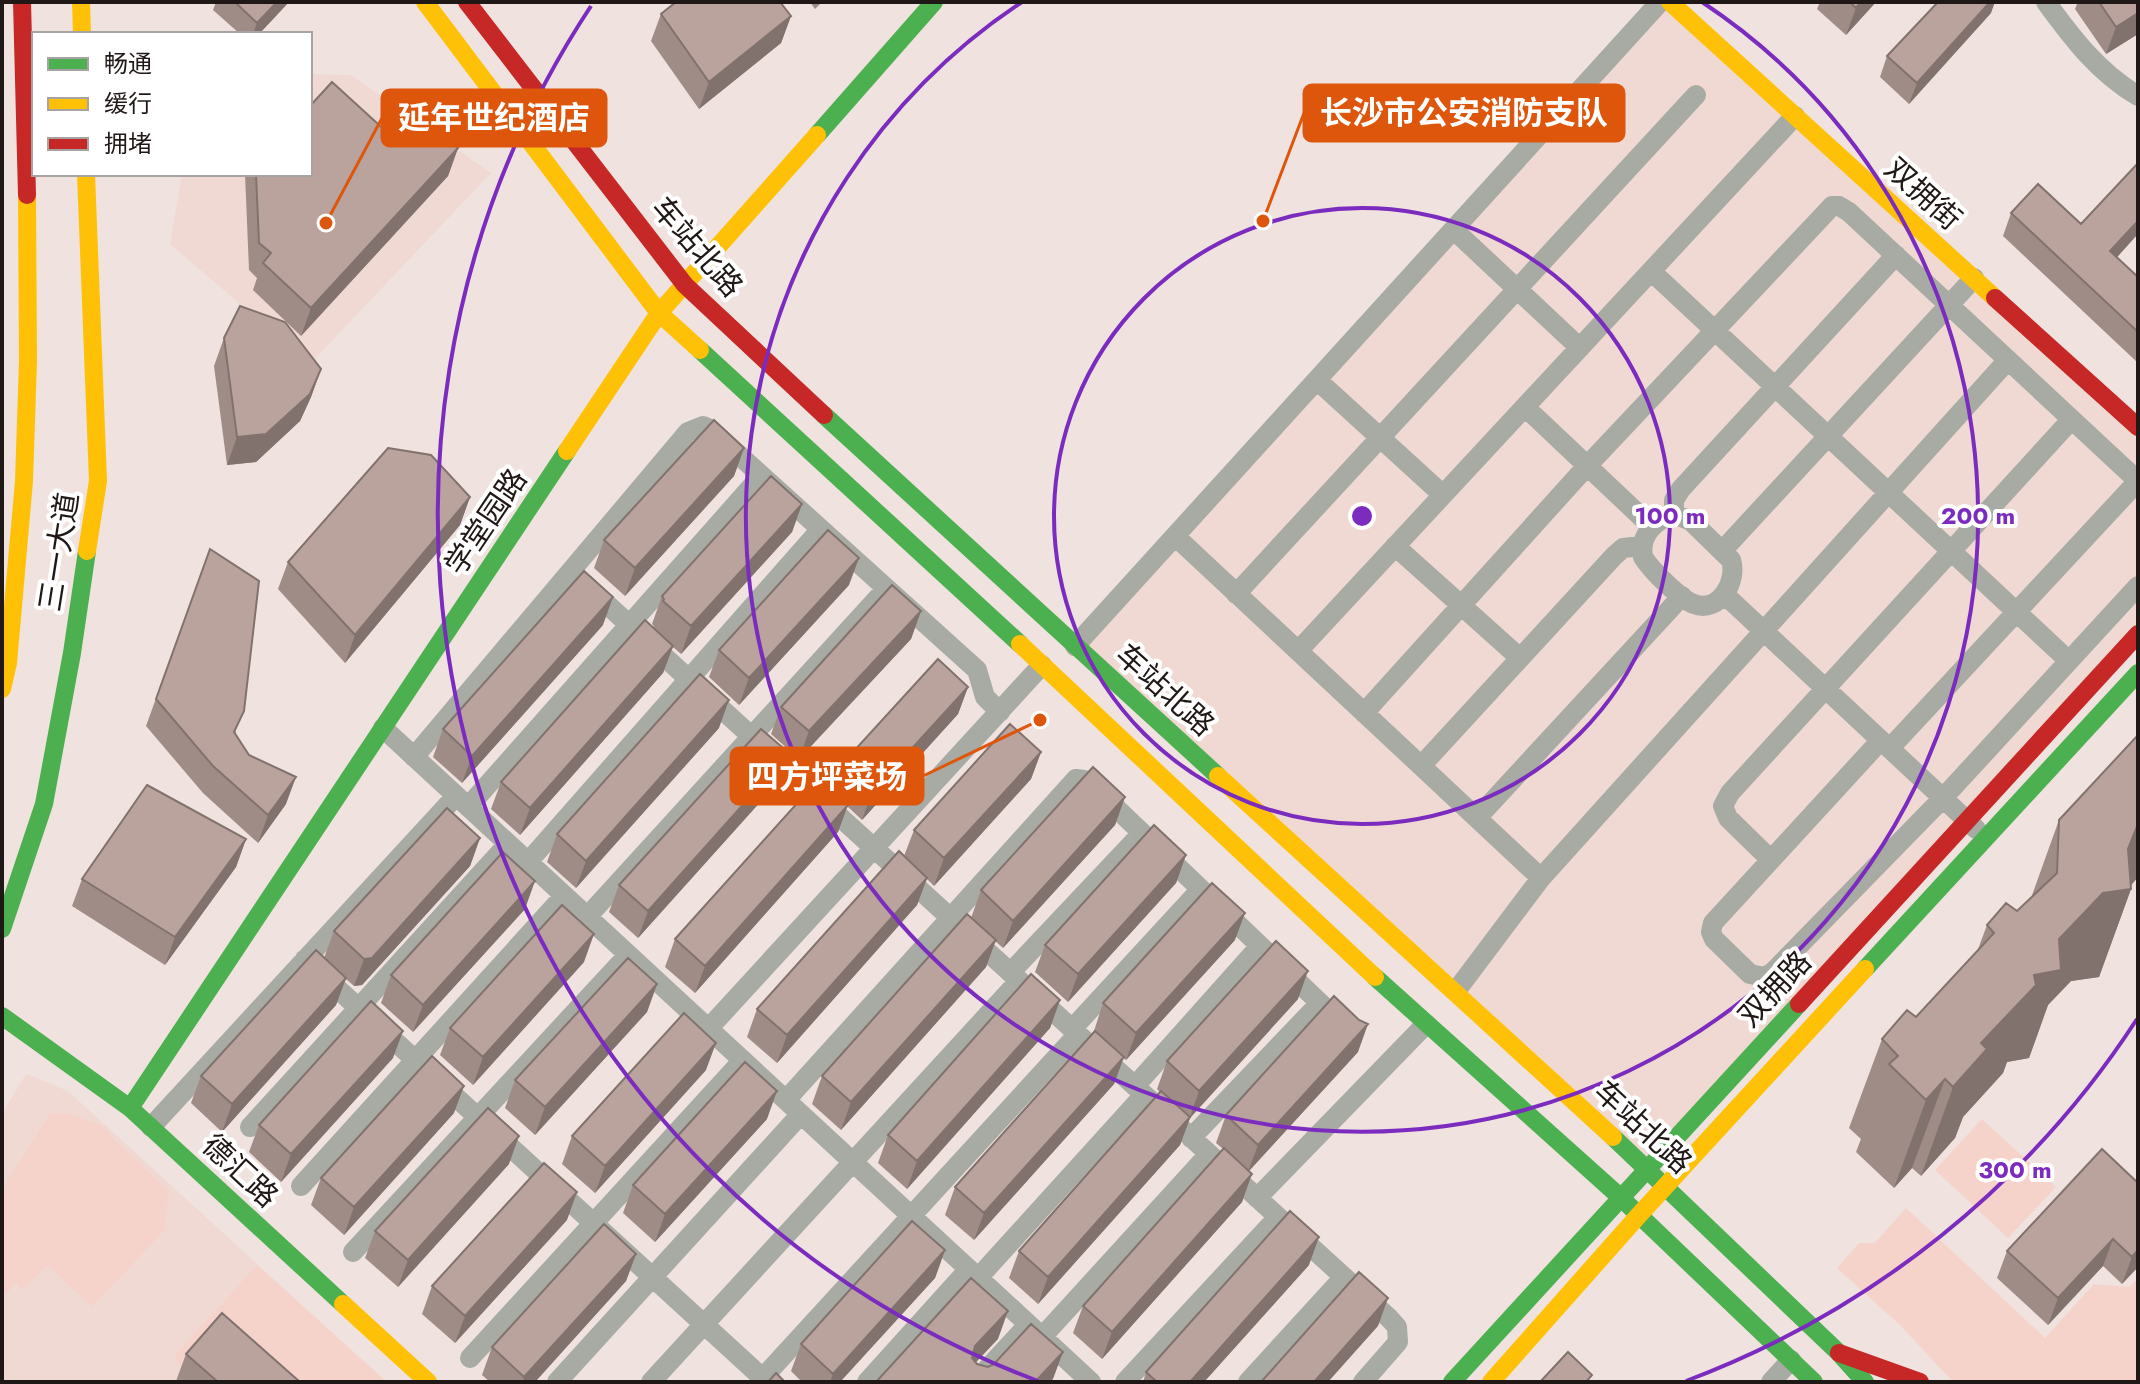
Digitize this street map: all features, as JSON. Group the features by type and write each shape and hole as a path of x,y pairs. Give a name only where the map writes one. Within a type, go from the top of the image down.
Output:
{"main road":[{"name":"三一大道","path":"2,689 8,663 24,482 28,314 22,2"},
{"path":"81,2 82,32"},
{"path":"425,2 659,313 835,472 1426,1024 1619,1196 1813,1381"},
{"name":"车站北路","path":"467,2 685,285 1646,1167 1839,1353 1865,1382"},
{"name":"学堂园路","path":"130,1108 659,313 934,2"},
{"name":"双拥街","path":"1670,2 2138,427"},
{"name":"三一大道","path":"2,929 44,804 72,653 98,481 86,176"},
{"name":"双拥路","path":"1452,1382 1619,1196 1970,823 2138,634"},
{"name":"双拥路","path":"1491,1382 1639,1215 2138,673"},
{"name":"德汇路","path":"2,1016 130,1108 428,1382"},
{"path":"1839,1353 1920,1382"}],"street":[{"path":"1075,646 1660,2"},
{"path":"2050,3 2090,60 2116,83 2138,96"},
{"path":"1236,594 1696,95"},
{"path":"2,104 25,104"},
{"path":"1298,651 1795,116"},
{"path":"1364,713 1587,466 1832,206 1849,212 2138,481 2017,612 1718,915 1711,932 1714,939 1750,974 1764,977 1772,973 1943,798 2138,586"},
{"path":"1454,230 1580,348"},
{"path":"1674,514 1674,500 1681,489 1896,255"},
{"path":"1651,271 2069,661"},
{"path":"1723,550 1974,278"},
{"path":"1456,991 1541,878 2007,361"},
{"path":"1317,380 1443,495"},
{"path":"1525,407 1652,527"},
{"path":"1770,859 1728,818 1723,806 1725,800 2071,420"},
{"path":"414,757 688,432 703,426 710,429 977,670 985,697 1000,712"},
{"path":"151,1127 305,959 462,802 630,625 761,476"},
{"path":"1674,514 1691,521 1723,550 1733,567 1732,582 1713,603 1703,606 1693,604 1643,557 1642,546 1652,527 1674,514"},
{"path":"528,862 820,530"},
{"path":"1175,536 1541,878"},
{"path":"1395,546 1520,658"},
{"path":"1421,766 1614,556 1623,548 1642,546"},
{"path":"577,577 1390,1319 1399,1335 1389,1353 1363,1382"},
{"path":"587,917 886,589"},
{"path":"1724,594 1985,838"},
{"path":"1477,818 1682,596"},
{"path":"708,1029 1042,665"},
{"path":"383,728 1088,1381"},
{"path":"557,1382 652,1277 949,917 1076,779 1092,785 1358,1038"},
{"path":"651,1382 853,1162 1142,833"},
{"path":"250,1127 508,844"},
{"path":"305,959 763,1381 1201,889"},
{"path":"301,1186 564,896"},
{"path":"867,1382 974,1273 1140,1090 1260,946"},
{"path":"353,1252 628,955"},
{"path":"1191,1138 1320,1003"},
{"path":"1257,1198 1426,1024"},
{"path":"470,1358 743,1060"},
{"path":"975,1382 1035,1331 1209,1154"},
{"path":"1125,1382 1278,1217"},
{"path":"1248,1382 1344,1277"},
{"path":"1771,1382 1791,1360"}],"shaded area":[{"path":"1660,2 2138,427 2138,631 1646,1167 1075,646"},
{"path":"312,74 351,75 491,173 310,364 170,244 182,176 312,176"},
{"path":"26,1074 68,1091 386,1382 2,1382 2,1114"},
{"path":"65,1113 99,1124 169,1192 164,1231 92,1307 48,1265 21,1290 17,1282 2,1298 2,1189 50,1114"},
{"path":"1982,1119 2056,1187 2008,1238 1935,1170"},
{"path":"1906,1208 2045,1338 2094,1284 2130,1287 2138,1278 2138,1382 1953,1382 1901,1326 1837,1268 1859,1243 1875,1243"},
{"path":"257,1265 387,1382 259,1382 184,1371 174,1356"}],"building":[{"path":"235,2 277,2 257,23"},
{"path":"676,2 780,2 791,16 709,82 661,14"},
{"path":"1938,2 1990,2 1917,83 1887,56"},
{"path":"2099,2 2138,2 2138,13 2116,27"},
{"path":"332,82 389,134 414,105 458,148 311,308 263,263 271,253 259,243 256,176 312,176 312,104"},
{"path":"2138,163 2138,221 2110,251 2138,277 2138,332 2011,213 2038,184 2081,224"},
{"path":"240,306 285,322 321,369 310,394 266,434 237,437 224,338"},
{"path":"714,420 744,448 635,568 604,540"},
{"path":"388,448 431,455 470,497 355,635 288,562"},
{"path":"771,476 802,504 691,626 663,601 662,596"},
{"path":"828,530 859,558 749,678 719,650"},
{"path":"210,549 259,581 244,711 234,732 249,755 296,777 268,815 213,766 156,699"},
{"path":"584,571 613,597 472,756 443,729"},
{"path":"892,585 921,611 809,731 781,707"},
{"path":"645,620 673,646 530,808 501,782"},
{"path":"938,659 968,687 872,792 842,764"},
{"path":"700,674 729,700 586,861 557,834"},
{"path":"1010,724 1041,752 944,858 914,830"},
{"path":"761,729 789,753 648,911 619,885"},
{"path":"2138,735 2138,824 2128,849 2131,889 2103,893 2059,939 2061,970 2034,975 2036,985 1981,1043 1987,1049 1953,1087 1945,1079 1926,1100 1889,1064 1898,1056 1882,1039 1907,1010 1916,1017 1994,933 1987,925 2006,903 2017,911 2057,873 2059,820"},
{"path":"1093,767 1125,797 1013,921 981,890"},
{"path":"819,779 848,805 705,966 675,939"},
{"path":"147,785 246,839 175,937 82,879"},
{"path":"447,808 480,838 372,958 364,959 334,931"},
{"path":"1154,825 1186,855 1078,974 1045,945"},
{"path":"899,851 927,878 787,1035 757,1009"},
{"path":"503,852 535,881 423,1005 391,975"},
{"path":"1212,883 1245,913 1136,1033 1103,1003"},
{"path":"562,905 594,934 483,1057 450,1028"},
{"path":"967,914 996,940 851,1102 822,1076"},
{"path":"1276,941 1308,971 1199,1091 1167,1061"},
{"path":"316,950 346,978 232,1104 201,1076"},
{"path":"628,958 657,984 545,1107 515,1080"},
{"path":"1031,974 1060,1000 917,1161 888,1135"},
{"path":"1334,996 1359,1020 1368,1024 1258,1145 1226,1115"},
{"path":"371,1001 403,1031 291,1154 259,1125"},
{"path":"684,1013 716,1043 605,1166 572,1136"},
{"path":"1095,1031 1124,1057 984,1213 955,1187"},
{"path":"432,1056 464,1086 354,1207 321,1178"},
{"path":"745,1062 777,1091 665,1214 633,1185"},
{"path":"1161,1091 1190,1117 1048,1277 1019,1251"},
{"path":"488,1108 519,1136 408,1260 375,1231"},
{"path":"1224,1148 1252,1174 1112,1332 1083,1306"},
{"path":"2102,1149 2138,1183 2138,1250 2132,1257 2113,1239 2058,1298 2007,1251"},
{"path":"544,1163 577,1192 465,1316 432,1286"},
{"path":"1290,1211 1319,1237 1190,1382 1157,1382 1146,1372"},
{"path":"912,1221 945,1250 833,1374 801,1344"},
{"path":"604,1224 636,1254 524,1377 492,1347"},
{"path":"1359,1272 1388,1298 1314,1382 1261,1382"},
{"path":"971,1278 1008,1311 975,1346 972,1358 977,1364 988,1367 994,1364 1031,1324 1063,1352 1035,1382 876,1382"},
{"path":"222,1313 300,1382 218,1382 186,1354"},
{"path":"1568,1352 1592,1375 1586,1382 1540,1382"},
{"path":"776,1373 785,1382 768,1382"}],"traffic: fast":[{"path":"817,135 934,2"},
{"path":"700,350 1020,644"},
{"path":"824,415 1218,776"},
{"path":"130,1108 567,451"},
{"path":"2,929 44,804 87,551"},
{"path":"1865,969 2138,673"},
{"path":"1375,977 1619,1196 1814,1382"},
{"path":"1452,1382 1799,1004"},
{"path":"2,1016 130,1108 343,1304"},
{"path":"1613,1137 1839,1353 1865,1382"}],"traffic: slow":[{"path":"81,2 82,32"},
{"path":"425,2 659,313 700,350"},
{"path":"1670,2 1995,298"},
{"path":"567,451 659,313 817,135"},
{"path":"86,176 98,481 87,551"},
{"path":"2,689 8,663 24,481 28,361 27,195"},
{"path":"1020,644 1375,977"},
{"path":"1218,776 1613,1137"},
{"path":"1491,1382 1865,969"},
{"path":"343,1304 428,1382"}],"traffic: jam":[{"path":"22,2 27,195"},
{"path":"467,2 685,285 824,415"},
{"path":"1995,298 2138,427"},
{"path":"1799,1004 2138,634"},
{"path":"1839,1353 1920,1382"}],"place":[{"name":"长沙市公安消防支队","path":"1263,221"},
{"name":"延年世纪酒店","path":"326,223"},
{"name":"四方坪菜场","path":"1040,720"}]}
